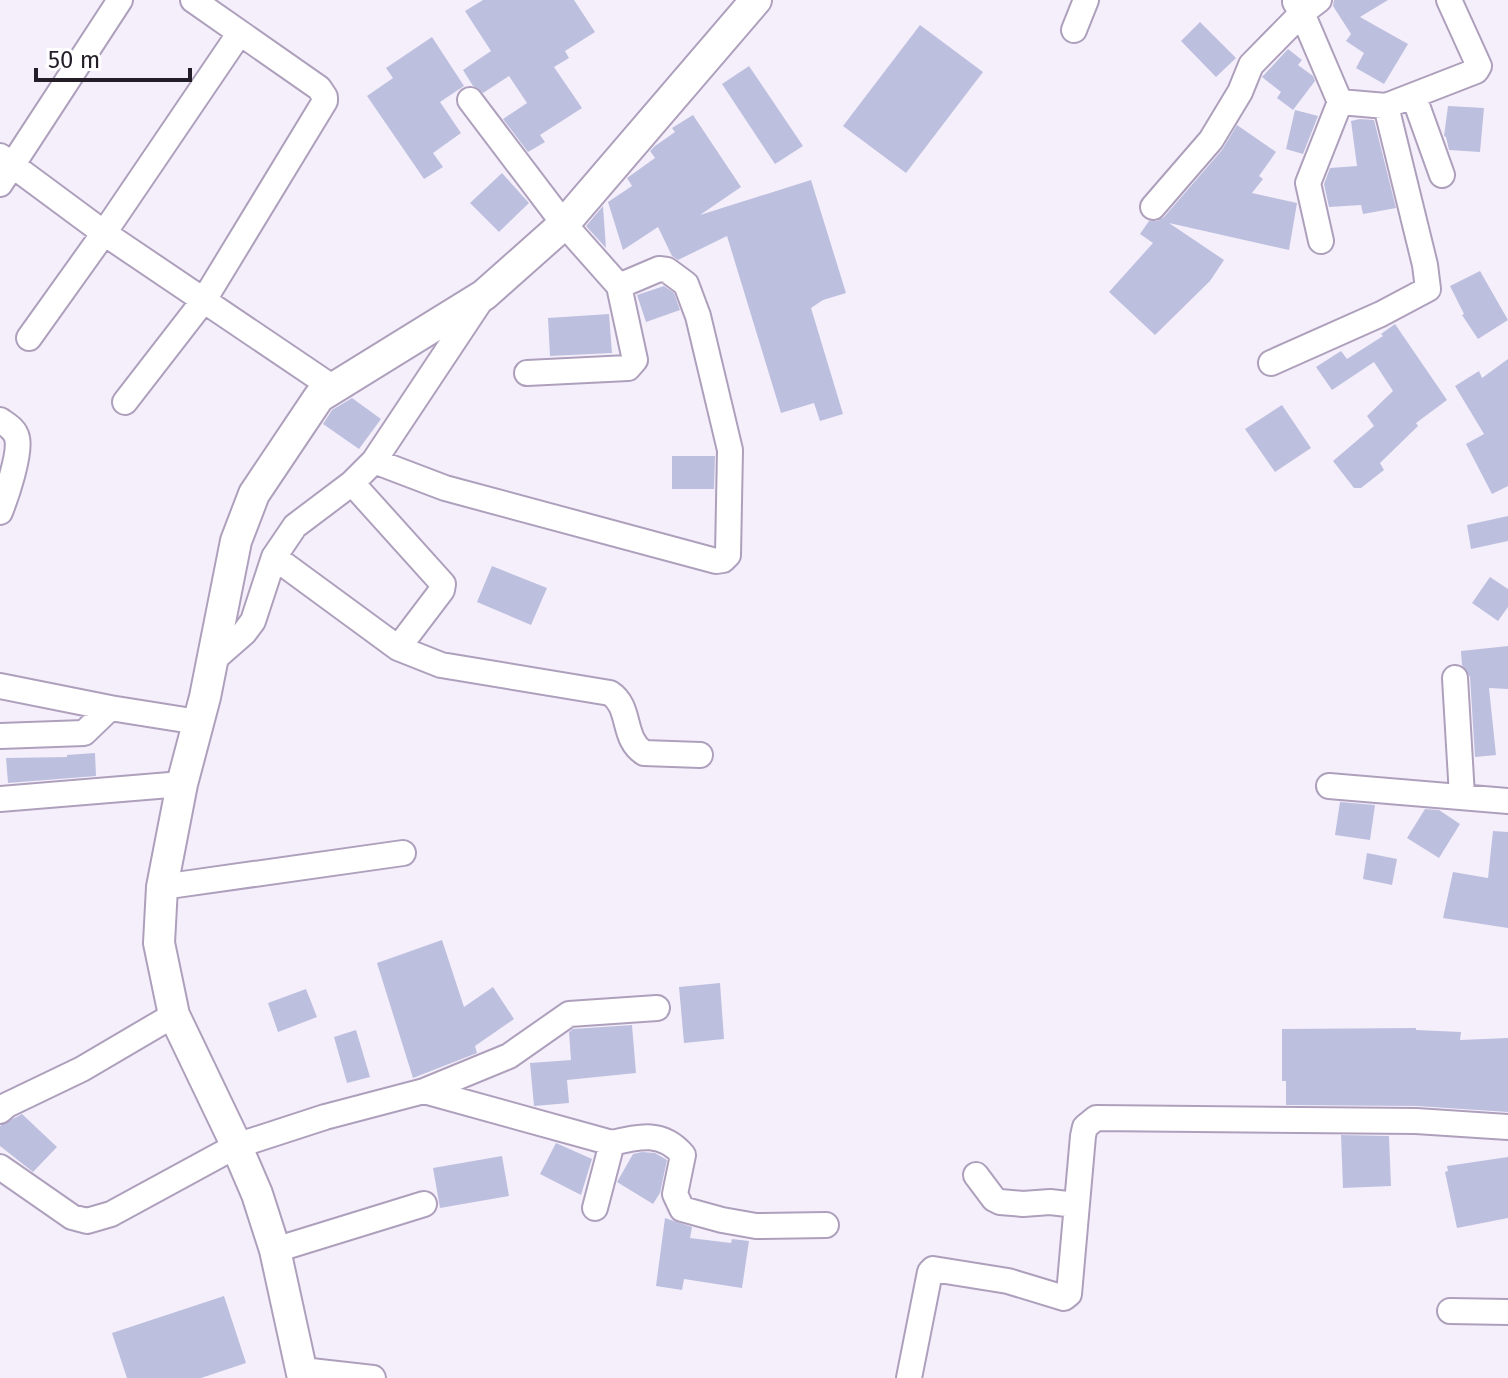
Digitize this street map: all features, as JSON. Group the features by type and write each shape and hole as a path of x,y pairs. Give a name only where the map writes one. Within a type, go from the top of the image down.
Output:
{"street":[{"path":"120,0 4,169 332,387"},
{"path":"125,402 204,300 325,101 319,88 193,0"},
{"path":"373,1378 302,1374 275,1250 257,1194 174,1015 159,943 162,887 236,541 254,494 319,397 484,295 564,224 756,0"},
{"path":"1074,30 1086,0"},
{"path":"1340,102 1386,106 1476,71 1479,66 1449,0"},
{"path":"1153,207 1211,140 1240,92 1251,65 1305,4 1340,102 1308,183 1321,241"},
{"path":"29,338 239,34"},
{"path":"1414,97 1442,175"},
{"path":"470,100 564,224 619,286 635,363 628,368 527,373"},
{"path":"1271,363 1381,314 1428,289 1425,265 1386,106"},
{"path":"374,461 445,488 716,561 725,559 728,555 730,450 698,316 686,284 667,270 659,269 619,286"},
{"path":"212,661 253,621 274,557 295,526 352,483 374,461 484,295"},
{"path":"0,420 12,428 18,443 0,512"},
{"path":"352,483 443,584 442,590 398,648"},
{"path":"274,557 398,648 441,665 610,693 623,705 629,733 639,751 700,755"},
{"path":"1455,678 1462,796"},
{"path":"0,686 198,722"},
{"path":"0,736 84,733 110,708"},
{"path":"0,799 182,784"},
{"path":"1329,786 1508,801"},
{"path":"162,887 403,853"},
{"path":"0,1167 72,1217 87,1221 111,1214 236,1146 325,1117 424,1091 509,1056 569,1014 657,1008"},
{"path":"0,1111 82,1069 174,1015"},
{"path":"424,1091 612,1143 656,1136 674,1145 683,1155 675,1194 682,1209 756,1226 826,1225"},
{"path":"909,1378 930,1272 941,1268 1008,1281 1066,1297 1070,1290 1083,1136 1085,1127 1096,1118 1416,1121 1508,1127"},
{"path":"595,1208 612,1143"},
{"path":"976,1175 994,1199 1000,1202 1076,1205"},
{"path":"275,1250 424,1204"},
{"path":"1450,1311 1508,1312"}],"building":[{"path":"483,0 574,0 595,32 565,51 569,58 554,67 582,108 540,135 545,142 528,152 503,119 527,103 509,76 483,93 473,86 463,70 491,51 465,11"},
{"path":"1334,0 1388,0 1360,17 1408,44 1384,84 1356,68 1364,53 1346,41 1351,34 1333,6"},
{"path":"1200,22 1236,58 1216,77 1181,41"},
{"path":"920,25 983,72 906,173 843,126"},
{"path":"432,37 464,86 440,102 461,133 433,153 443,167 424,179 367,96 393,78 386,68"},
{"path":"1288,49 1302,60 1298,65 1315,81 1293,110 1277,98 1281,92 1262,77"},
{"path":"749,66 803,146 775,164 722,84"},
{"path":"1448,106 1484,108 1480,152 1449,150 1444,136"},
{"path":"1295,110 1318,116 1303,154 1286,149"},
{"path":"693,115 741,187 700,215 811,180 846,293 823,300 811,308 843,414 820,421 814,403 781,413 727,236 678,260 672,256 658,227 623,250 608,202 632,186 627,178 655,158 650,151 675,132 672,128"},
{"path":"1374,120 1396,208 1363,214 1361,205 1329,207 1324,184 1330,168 1357,166 1351,121"},
{"path":"1237,125 1276,152 1259,176 1263,179 1252,193 1297,203 1289,250 1169,223 1224,260 1210,281 1155,335 1109,292 1153,243 1140,234 1149,221 1164,217 1222,150"},
{"path":"502,173 529,203 499,232 470,203"},
{"path":"603,206 606,248 586,226"},
{"path":"1480,271 1508,320 1478,339 1462,315 1450,286"},
{"path":"664,286 674,293 680,310 646,322 637,295"},
{"path":"609,314 612,353 550,356 548,318"},
{"path":"1395,324 1447,400 1416,423 1418,426 1380,463 1384,470 1361,488 1354,488 1333,461 1374,426 1367,416 1393,391 1374,362 1332,390 1316,367 1341,351 1347,359 1383,336 1381,334"},
{"path":"1508,359 1508,486 1492,494 1466,444 1484,434 1455,386 1479,371 1482,378"},
{"path":"352,398 381,419 359,449 323,424 332,410"},
{"path":"1282,405 1311,448 1275,472 1245,429"},
{"path":"672,456 715,456 714,489 672,489"},
{"path":"1508,516 1508,541 1471,549 1467,525"},
{"path":"492,566 547,588 531,625 477,602"},
{"path":"1490,577 1508,589 1508,607 1498,621 1472,603"},
{"path":"1508,646 1508,689 1489,688 1496,755 1475,757 1470,677 1462,665 1461,651"},
{"path":"95,753 96,776 8,783 6,758 67,757"},
{"path":"1340,802 1375,805 1370,840 1335,835"},
{"path":"1425,809 1439,810 1460,824 1439,858 1407,838"},
{"path":"1493,831 1508,832 1508,928 1443,918 1453,872 1488,878"},
{"path":"1367,853 1397,859 1392,885 1363,879"},
{"path":"442,940 464,1007 493,987 514,1019 475,1046 477,1053 413,1078 377,963"},
{"path":"720,983 724,1039 684,1043 679,987"},
{"path":"306,989 317,1017 278,1032 268,1003"},
{"path":"632,1025 636,1073 567,1080 569,1103 534,1106 530,1063 571,1060 569,1032 573,1029"},
{"path":"1416,1028 1461,1032 1460,1040 1508,1038 1508,1112 1417,1106 1286,1105 1286,1081 1282,1081 1282,1029"},
{"path":"356,1030 370,1077 347,1083 334,1037"},
{"path":"22,1114 57,1147 33,1172 0,1146 0,1126"},
{"path":"1341,1135 1389,1136 1391,1186 1343,1188"},
{"path":"556,1143 592,1159 581,1195 540,1174"},
{"path":"655,1153 667,1160 660,1193 653,1204 617,1182 633,1154"},
{"path":"502,1156 509,1196 440,1208 433,1168"},
{"path":"1508,1157 1508,1218 1457,1228 1445,1172 1448,1171 1447,1166"},
{"path":"665,1218 692,1227 690,1238 731,1243 732,1239 749,1241 742,1288 684,1279 682,1290 656,1286"},
{"path":"224,1296 246,1363 201,1378 127,1378 112,1333"}]}
